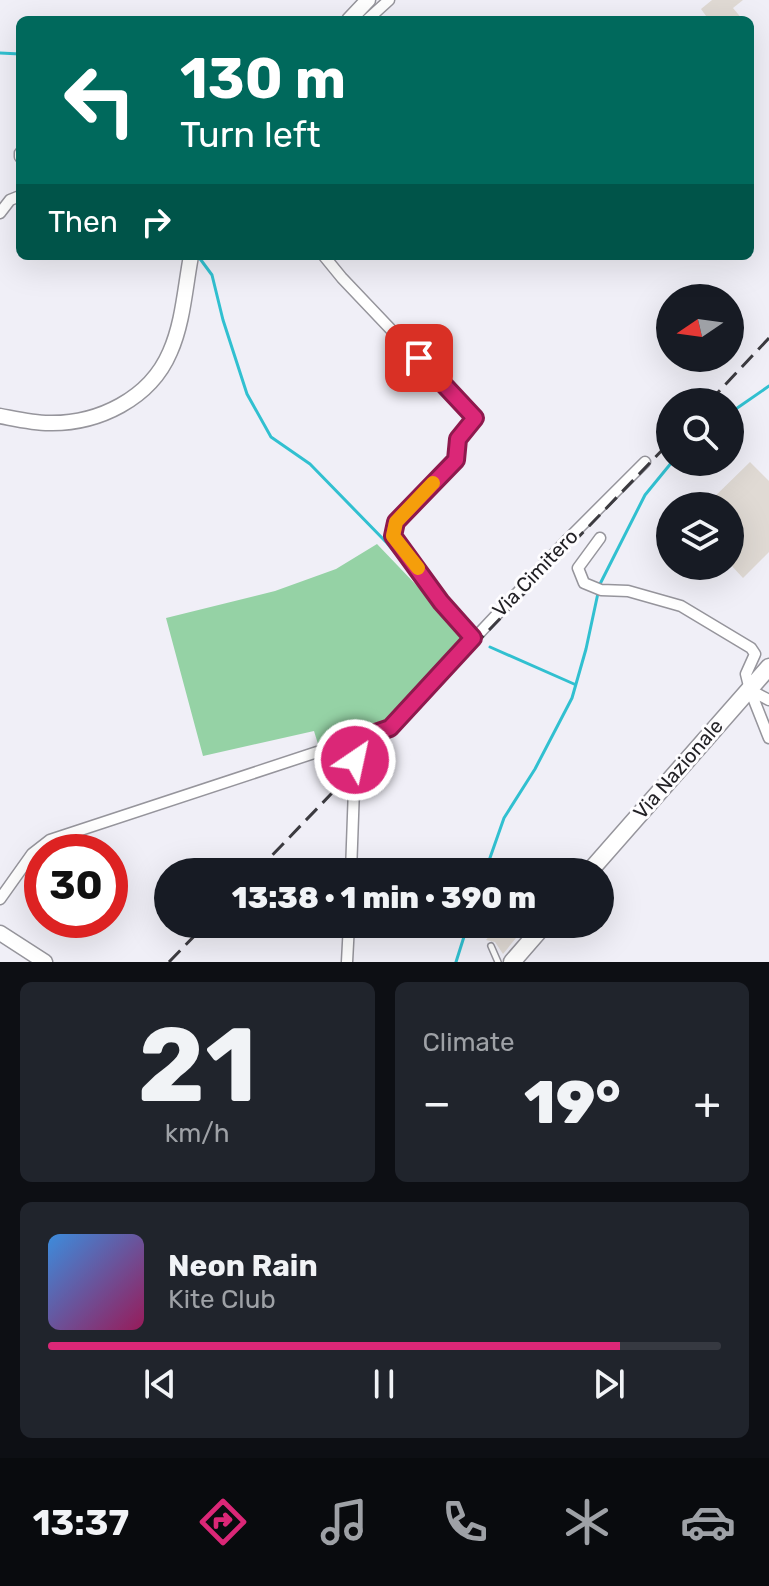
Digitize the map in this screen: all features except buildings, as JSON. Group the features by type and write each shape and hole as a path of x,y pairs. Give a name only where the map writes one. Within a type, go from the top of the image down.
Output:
{"main road":[{"name":"Via Nazionale","path":"602,858 754,689 769,667"},
{"path":"512,962 533,938"}],"street":[{"path":"353,16 368,0"},
{"path":"371,16 389,0"},
{"path":"0,213 10,200 16,198"},
{"path":"0,416 48,423 77,421 126,403 154,378 170,352 178,331 190,260"},
{"path":"327,260 475,418 458,439 456,460 396,522 393,536 441,602 473,638"},
{"name":"Via Cimitero","path":"0,899 32,854 50,840 390,728 645,462"},
{"path":"600,538 578,568 584,583 597,589 628,591 681,606 751,648 755,654 746,674 754,689 769,738"},
{"path":"754,689 769,700"},
{"path":"352,741 355,760 352,858"},
{"path":"0,933 45,962"},
{"path":"347,962 348,938"}],"lane":[{"path":"491,946 498,962"}],"green space":[{"path":"377,544 464,635 464,645 395,720 318,744 314,731 203,756 166,618 275,591 336,569"}],"waterway":[{"path":"0,53 16,54"},
{"path":"201,260 212,275 247,394 271,437 310,464 387,543 426,590"},
{"path":"744,403 769,386"},
{"path":"599,586 645,495 661,476"},
{"path":"490,858 504,818 535,769 572,698 598,593"},
{"path":"490,647 574,684"},
{"path":"456,962 464,938"}],"railway":[{"path":"722,388 769,338"},
{"path":"269,858 656,457"},
{"path":"169,962 192,938"}],"slow traffic":[{"path":"418,568 393,536 396,522 433,483"}],"route":[{"path":"355,760 352,741 390,728 473,638 441,602 393,536 396,522 456,460 458,439 475,418 419,358"}]}
